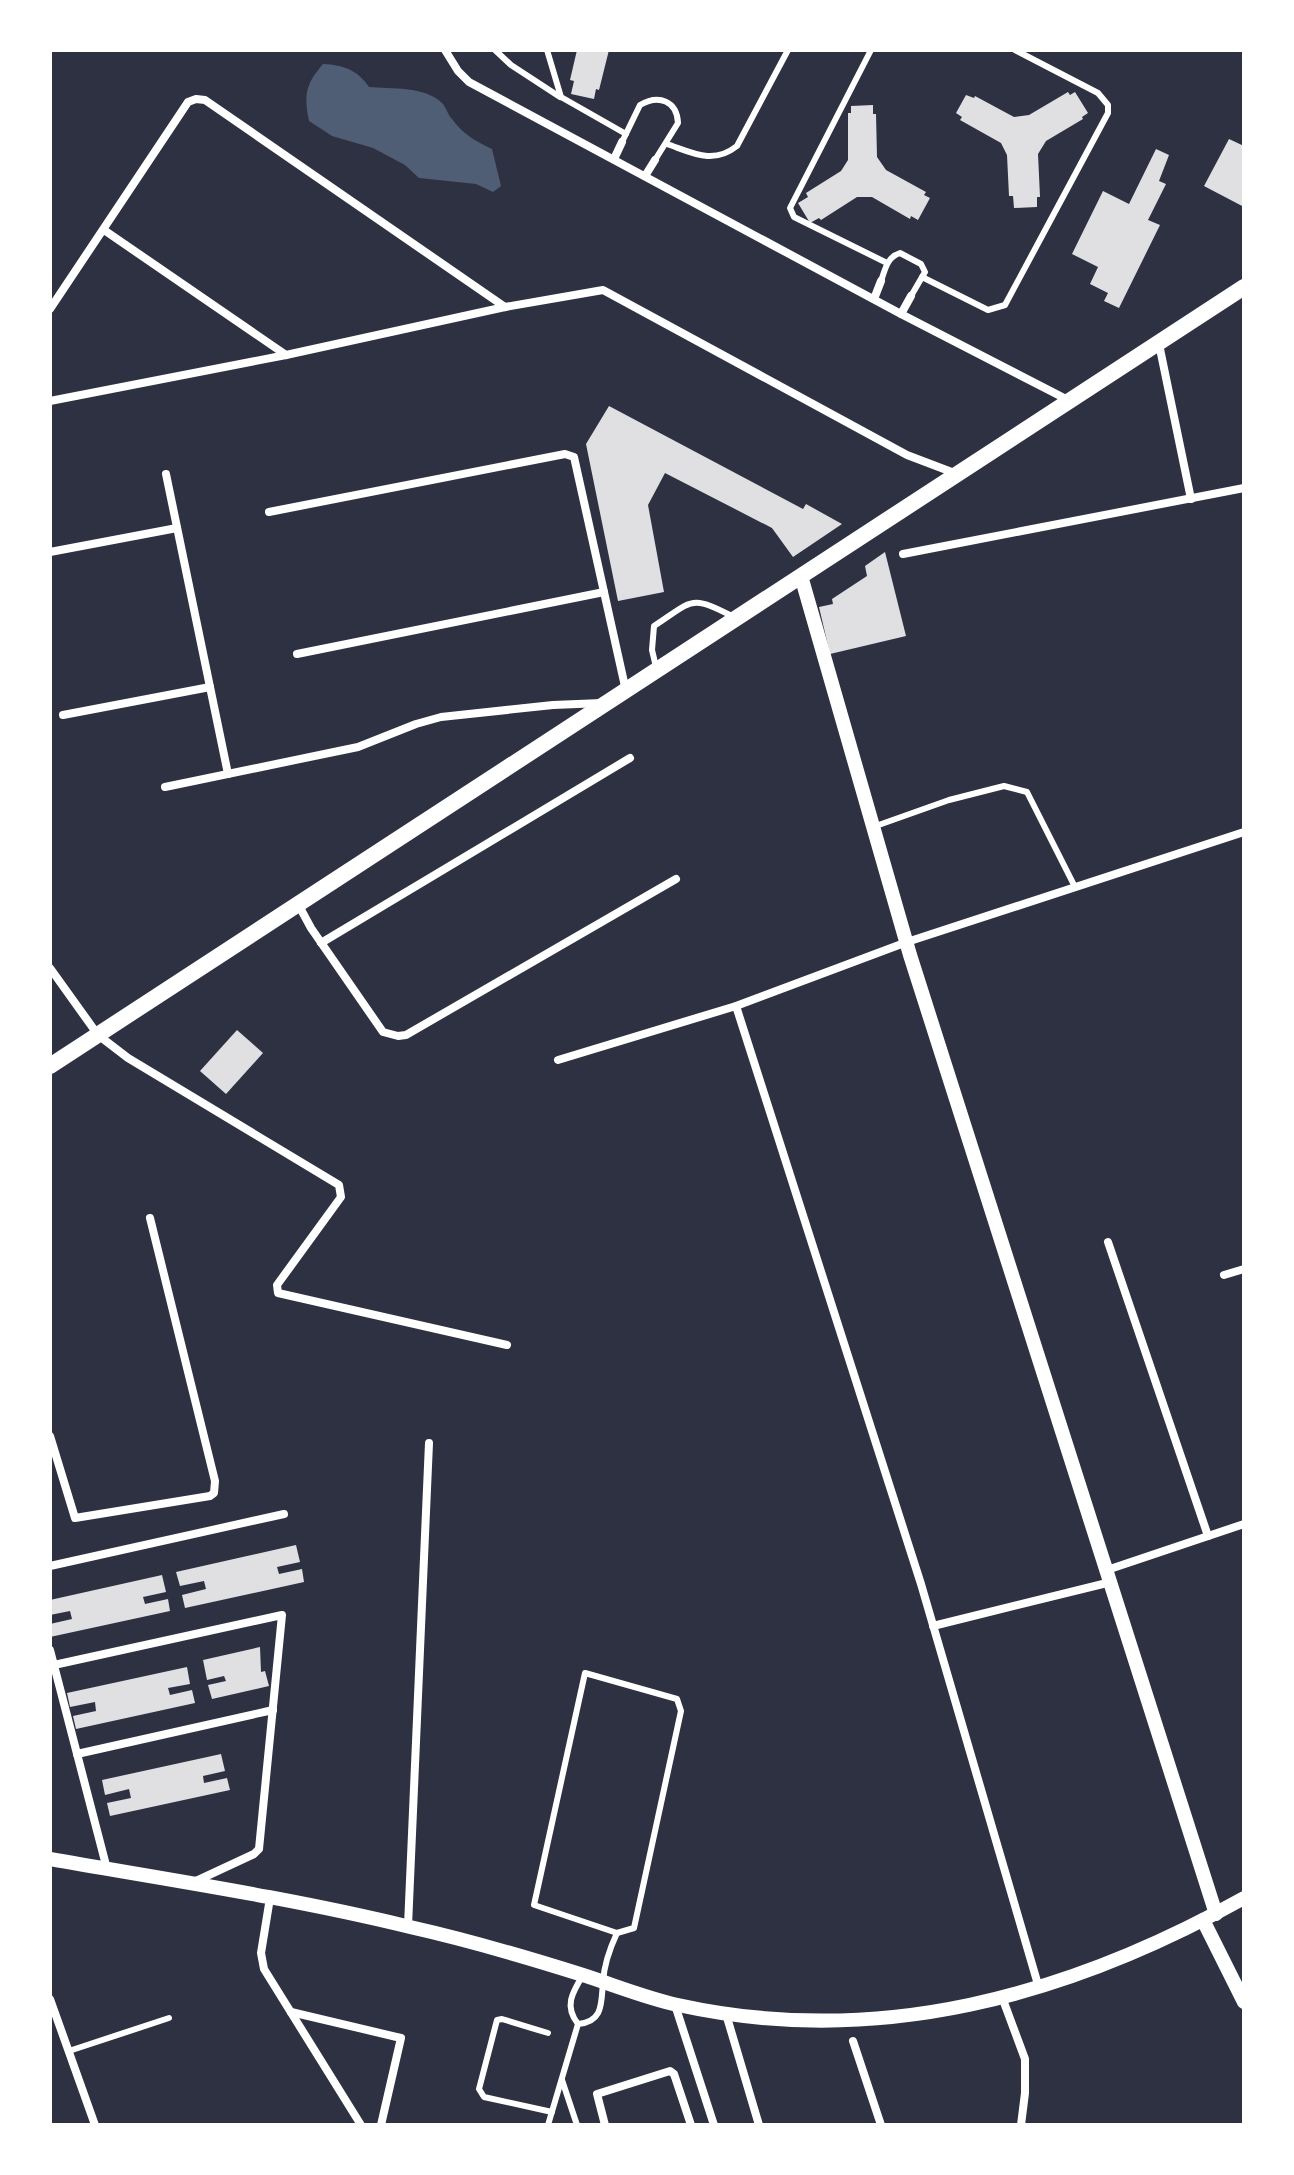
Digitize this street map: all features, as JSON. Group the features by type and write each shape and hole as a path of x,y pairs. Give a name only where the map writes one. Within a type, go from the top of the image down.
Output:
{"main road":[{"path":"50,1066 1244,287"}],"street":[{"path":"445,50 469,82 1070,401"},
{"path":"50,309 188,102 196,99 205,100 505,307"},
{"path":"614,159 624,138"},
{"path":"645,176 655,160"},
{"path":"104,230 286,355"},
{"path":"874,299 881,281"},
{"path":"50,401 593,290 611,292 907,455 958,474"},
{"path":"901,314 911,296"},
{"path":"1159,343 1191,499"},
{"path":"269,512 571,455 574,457 626,691"},
{"path":"166,474 228,774"},
{"path":"903,554 1244,488"},
{"path":"50,552 177,528"},
{"path":"801,576 907,942 1109,1576 1210,1917 1244,2002"},
{"path":"297,654 604,592"},
{"path":"63,715 210,687"},
{"path":"165,787 358,747 441,717 553,705 607,703"},
{"path":"321,943 630,758"},
{"path":"558,1060 736,1006 907,942 1244,832"},
{"path":"298,904 321,943 383,1032 398,1036 406,1035 676,879"},
{"path":"50,968 98,1035 128,1058 339,1185 341,1197 277,1285 278,1293 507,1345"},
{"path":"736,1006 933,1626 1039,1988"},
{"path":"50,1436 75,1518 214,1493 215,1481 150,1218"},
{"path":"1108,1242 1208,1536"},
{"path":"1224,1275 1244,1269"},
{"path":"408,1926 429,1443"},
{"path":"50,1566 284,1514"},
{"path":"933,1626 1109,1576 1244,1524"},
{"path":"54,1665 282,1615 259,1849 191,1884"},
{"path":"50,1650 107,1869"},
{"path":"77,1754 273,1710"},
{"path":"50,1859 408,1926 675,2004 726,2014 848,2022 890,2018 1039,1988 1138,1952 1244,1898"},
{"path":"270,1898 262,1963 361,2125"},
{"path":"1002,1997 1025,2059 1021,2125"},
{"path":"50,1999 95,2125"},
{"path":"675,2004 714,2125"},
{"path":"290,2012 401,2038 381,2125"},
{"path":"726,2014 759,2125"},
{"path":"853,2041 881,2125"},
{"path":"605,2125 597,2094 670,2071 674,2074 691,2125"}],"lane":[{"path":"495,50 511,65 624,138 640,105 660,99 674,106 678,117 677,130 655,160"},
{"path":"547,50 561,97"},
{"path":"667,144 716,158 737,146 788,50"},
{"path":"871,50 790,208 794,217 887,263"},
{"path":"922,277 988,310 1005,305 1108,113 1108,105 1098,93 1015,50"},
{"path":"881,281 887,263 893,255 900,253 924,267 911,296"},
{"path":"657,670 652,650 654,626 693,601 703,602 737,618"},
{"path":"873,827 949,800 1004,786 1027,792 1075,887"},
{"path":"578,2024 588,2023 597,2017 603,2004 608,1951 617,1933 634,1928 681,1711 677,1699 585,1673 534,1905 617,1933"},
{"path":"578,2024 570,2014 571,2001 583,1975"},
{"path":"69,2051 169,2018"},
{"path":"548,2033 497,2020 479,2089 484,2097 552,2112"},
{"path":"548,2125 578,2024"},
{"path":"562,2080 577,2125"}],"water":[{"path":"323,64 349,70 360,76 369,87 407,89 435,98 465,133 492,149 501,186 493,192 476,184 419,178 405,165 373,148 332,136 309,121 307,91"}],"building":[{"path":"577,50 609,50 594,99 571,94 574,81 570,80"},
{"path":"1068,92 1070,95 1075,92 1088,113 1046,141 1038,154 1040,197 1037,197 1037,207 1014,208 1013,196 1009,196 1007,155 1001,143 960,120 962,117 956,113 966,95 975,96 1014,117 1029,115"},
{"path":"873,105 877,157 886,170 926,192 924,195 930,198 918,220 911,216 910,219 872,197 857,197 821,220 819,218 810,223 798,203 808,197 806,193 841,171 848,160 848,113 851,113 851,106"},
{"path":"1229,139 1244,146 1244,207 1204,186"},
{"path":"1156,149 1169,155 1159,181 1166,184 1148,220 1160,225 1119,308 1104,301 1108,293 1090,284 1098,267 1072,254 1103,191 1129,204"},
{"path":"609,406 803,509 806,504 842,524 793,557 772,528 665,473 648,505 664,592 618,601 586,444"},
{"path":"885,552 906,636 830,654 819,607 833,604 832,599 867,576 865,566"},
{"path":"237,1030 263,1053 226,1094 200,1071"},
{"path":"296,1545 300,1562 277,1567 279,1574 302,1569 304,1582 185,1608 182,1595 206,1589 204,1581 180,1586 176,1572"},
{"path":"162,1575 166,1592 143,1597 145,1604 168,1599 170,1611 50,1637 50,1624 72,1619 70,1611 50,1615 50,1600"},
{"path":"260,1647 261,1672 265,1671 269,1686 212,1699 208,1685 226,1681 224,1676 207,1680 203,1660"},
{"path":"187,1667 190,1684 168,1688 170,1695 192,1690 195,1703 76,1729 73,1716 96,1711 95,1702 70,1707 67,1693"},
{"path":"221,1754 225,1771 203,1776 204,1783 227,1778 230,1790 110,1816 107,1803 131,1798 129,1789 105,1795 102,1780"}]}
